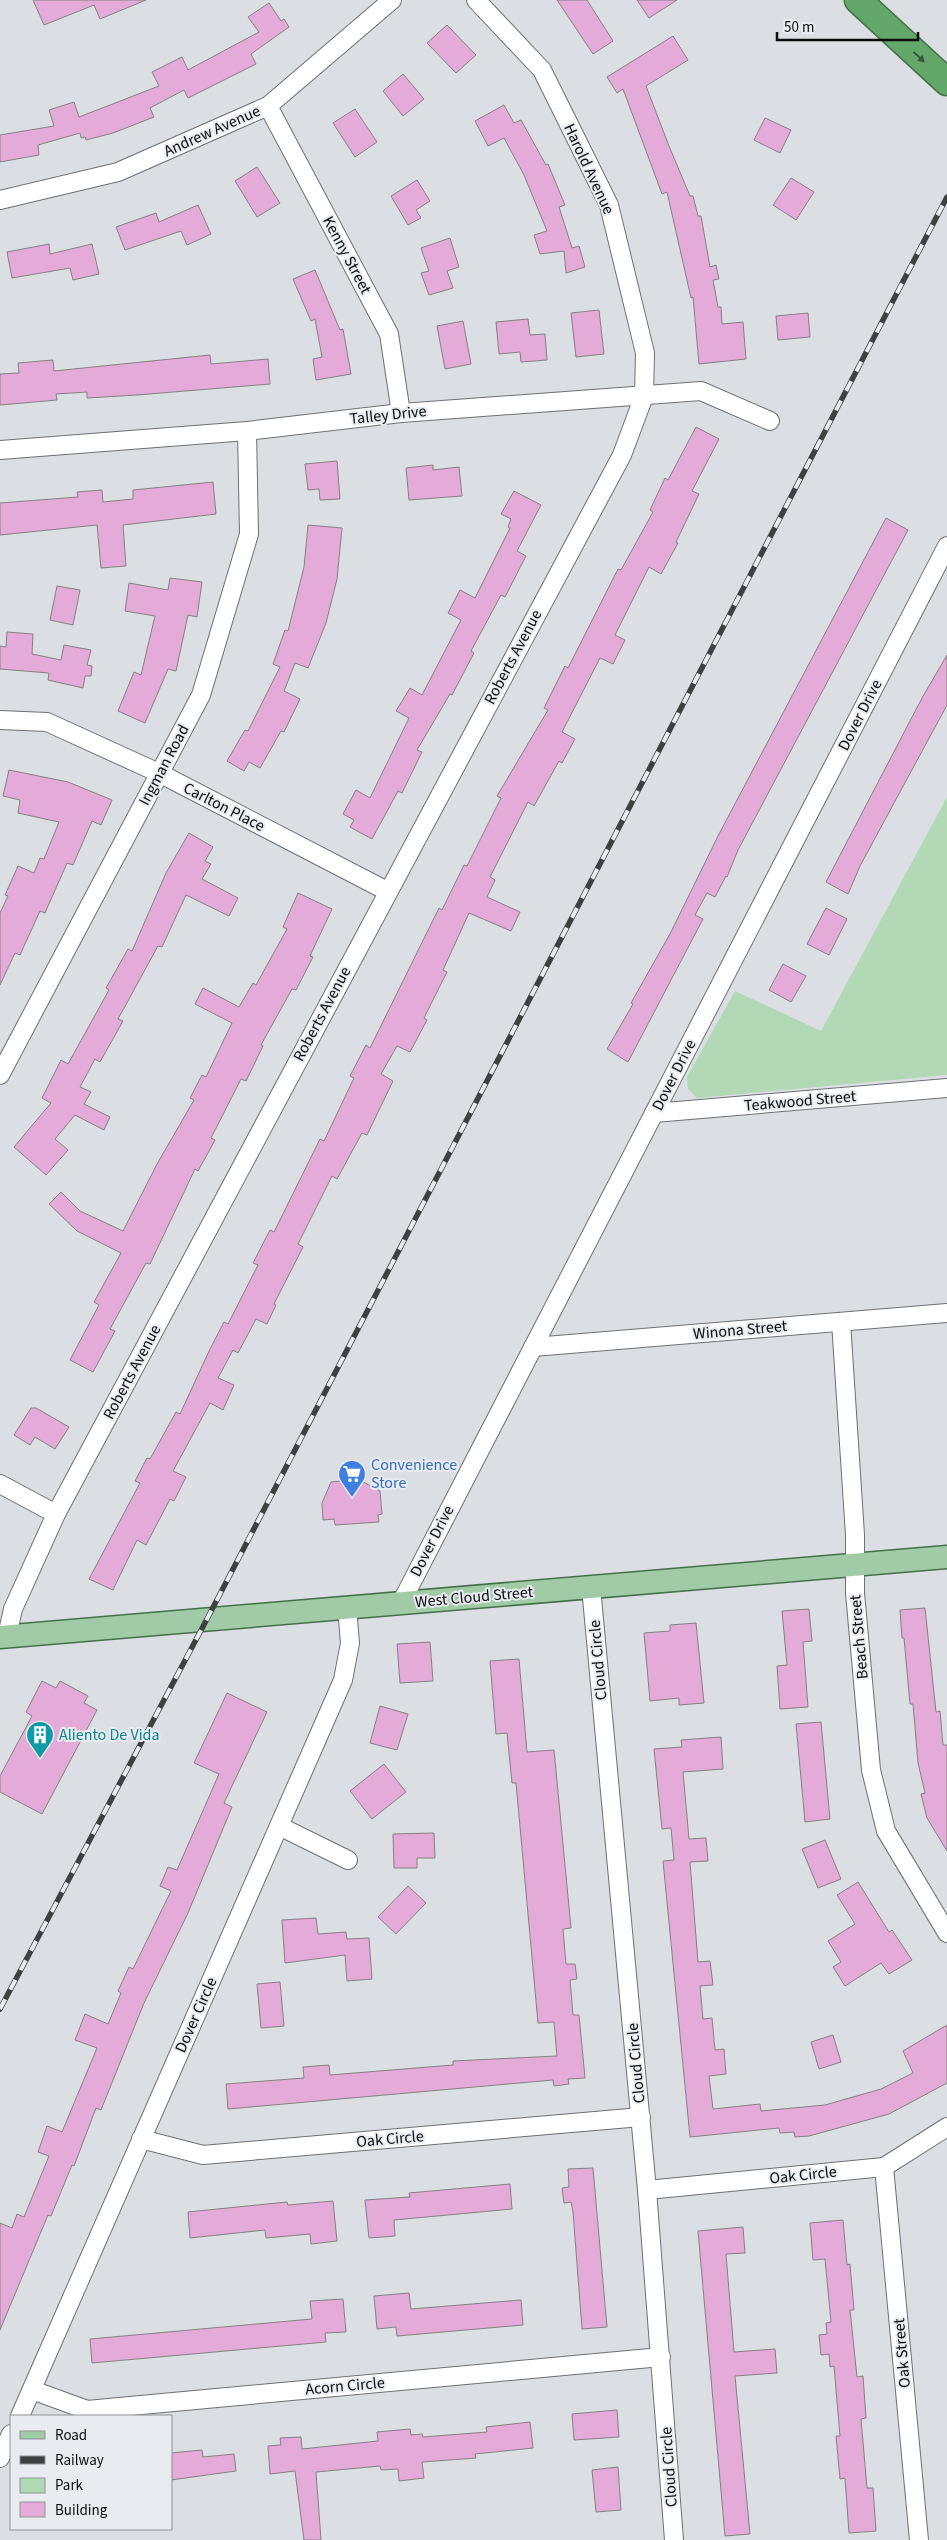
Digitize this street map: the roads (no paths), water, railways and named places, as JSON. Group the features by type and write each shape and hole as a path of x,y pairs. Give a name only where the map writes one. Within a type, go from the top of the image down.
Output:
{"highway":[{"path":"858,0 943,78"}],"main road":[{"name":"West Cloud Street","path":"3,1636 401,1604 947,1556"}],"street":[{"name":"Andrew Avenue","path":"0,200 118,172 268,106 392,0"},
{"name":"Harold Avenue","path":"476,0 542,70 609,205 645,353 644,396"},
{"name":"Kenny Street","path":"268,106 389,334 401,413"},
{"name":"Talley Drive","path":"0,450 248,431 401,413 701,391 770,421"},
{"name":"Roberts Avenue","path":"3,1636 12,1609 56,1514 387,891 622,455 644,396"},
{"name":"Ingman Road","path":"0,1075 201,695 249,534 248,431"},
{"name":"Dover Drive","path":"401,1604 947,546"},
{"name":"Carlton Place","path":"0,720 47,722 159,773 387,891"},
{"name":"Teakwood Street","path":"654,1113 947,1088"},
{"name":"Winona Street","path":"533,1347 947,1313"},
{"name":"Beach Street","path":"841,1322 855,1535 855,1593 871,1770 886,1830 947,1933"},
{"path":"0,1484 56,1514"},
{"name":"Cloud Circle","path":"591,1586 648,2190 674,2540"},
{"name":"Dover Circle","path":"20,2415 343,1680 350,1643 347,1608"},
{"path":"279,1826 348,1860"},
{"name":"Oak Circle","path":"141,2139 203,2155 641,2117"},
{"name":"Oak Circle","path":"648,2190 884,2167 947,2127"},
{"name":"Oak Street","path":"884,2167 919,2540"},
{"name":"Acorn Circle","path":"32,2390 87,2410 661,2357"},
{"path":"0,2458 10,2436"}],"railway":[{"path":"0,2009 207,1619 947,197"}],"place":[{"name":"Convenience Store","path":"352,1498"},
{"name":"Aliento De Vida","path":"40,1759"}]}
